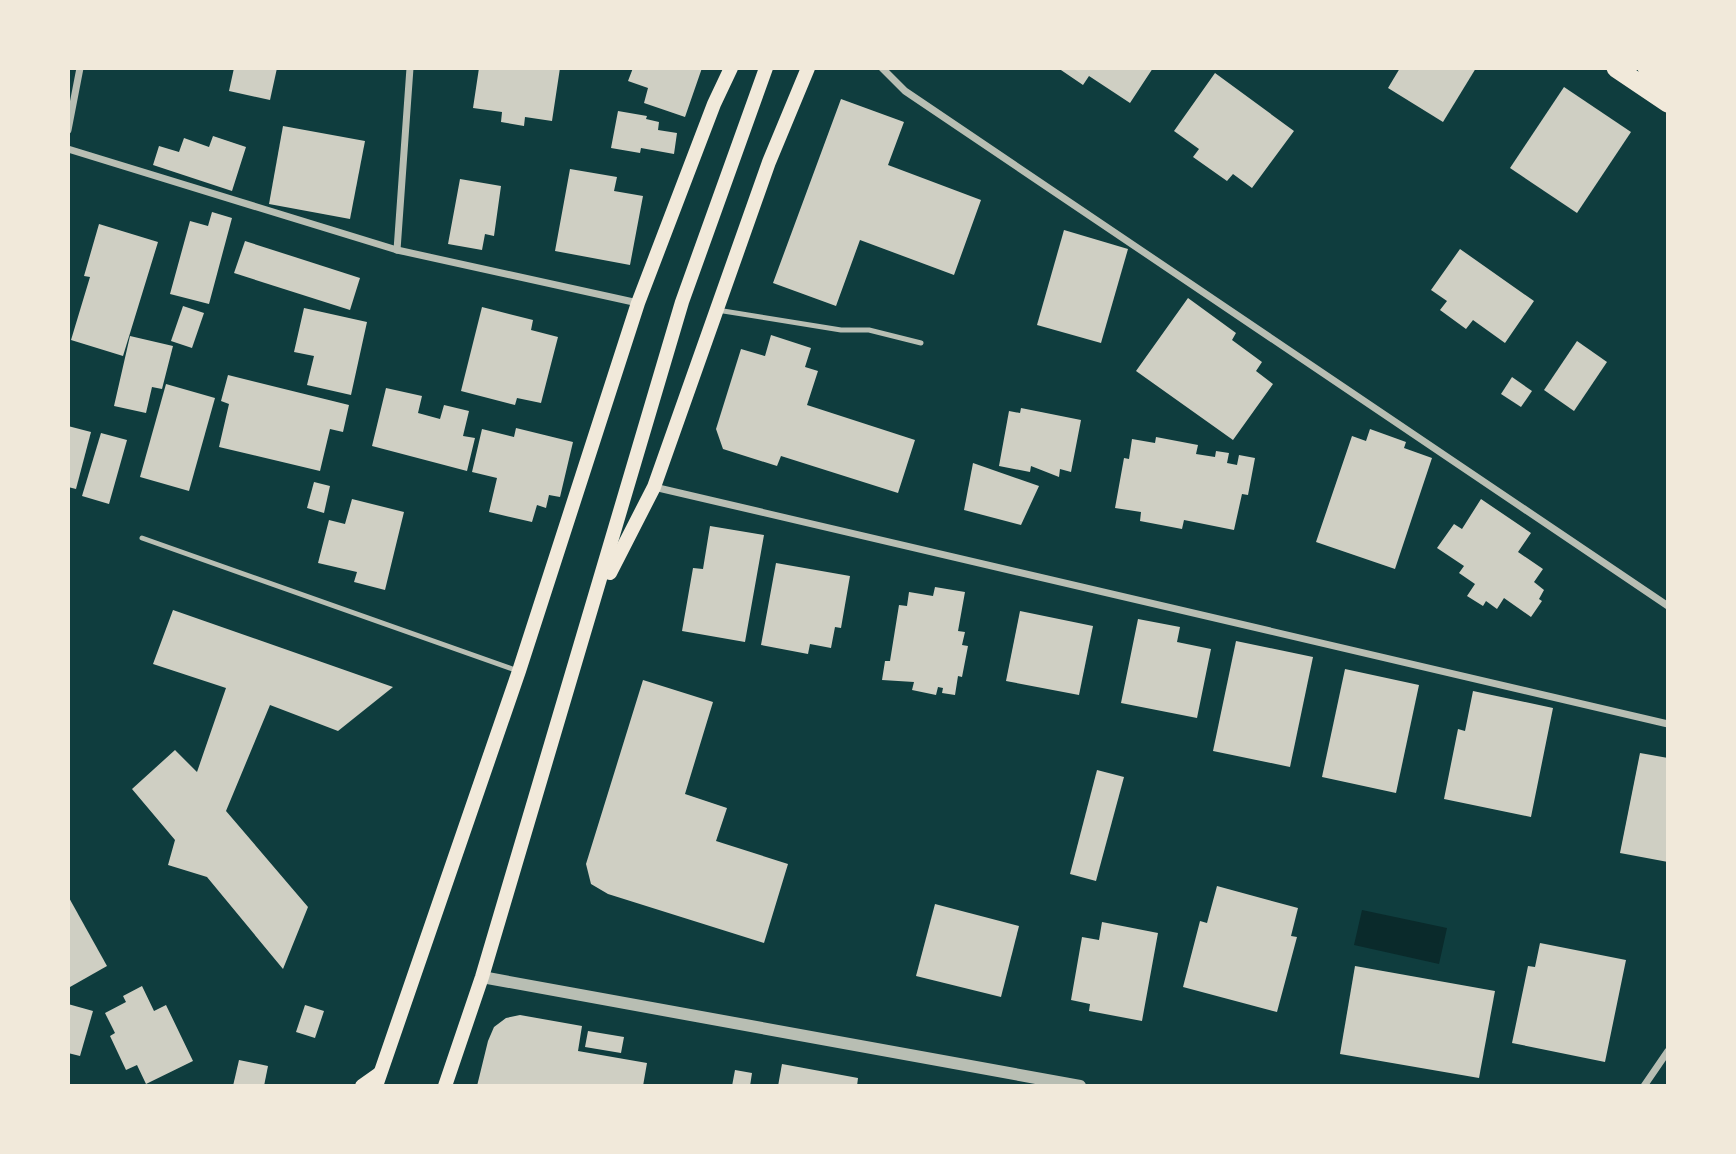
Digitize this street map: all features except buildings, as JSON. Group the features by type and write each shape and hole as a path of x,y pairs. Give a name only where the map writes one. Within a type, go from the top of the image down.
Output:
{"highway":[{"path":"1616,68 1668,103"},
{"path":"1647,68 1668,82"}],"main road":[{"path":"362,1086 378,1080 519,671 638,303 714,104 731,68"},
{"path":"445,1086 482,977 693,270 765,68"},
{"path":"595,602 654,487 769,162 808,68"}],"street":[{"path":"68,130 80,68"},
{"path":"397,250 410,68"},
{"path":"882,68 905,91 1668,606"},
{"path":"68,149 397,250 638,303"},
{"path":"654,487 1668,724"},
{"path":"482,977 1076,1085"},
{"path":"1644,1086 1668,1051"}],"lane":[{"path":"716,310 841,330 869,330 921,343"},
{"path":"142,538 519,671"}],"water":[{"path":"1362,910 1447,928 1439,964 1354,945"}]}
